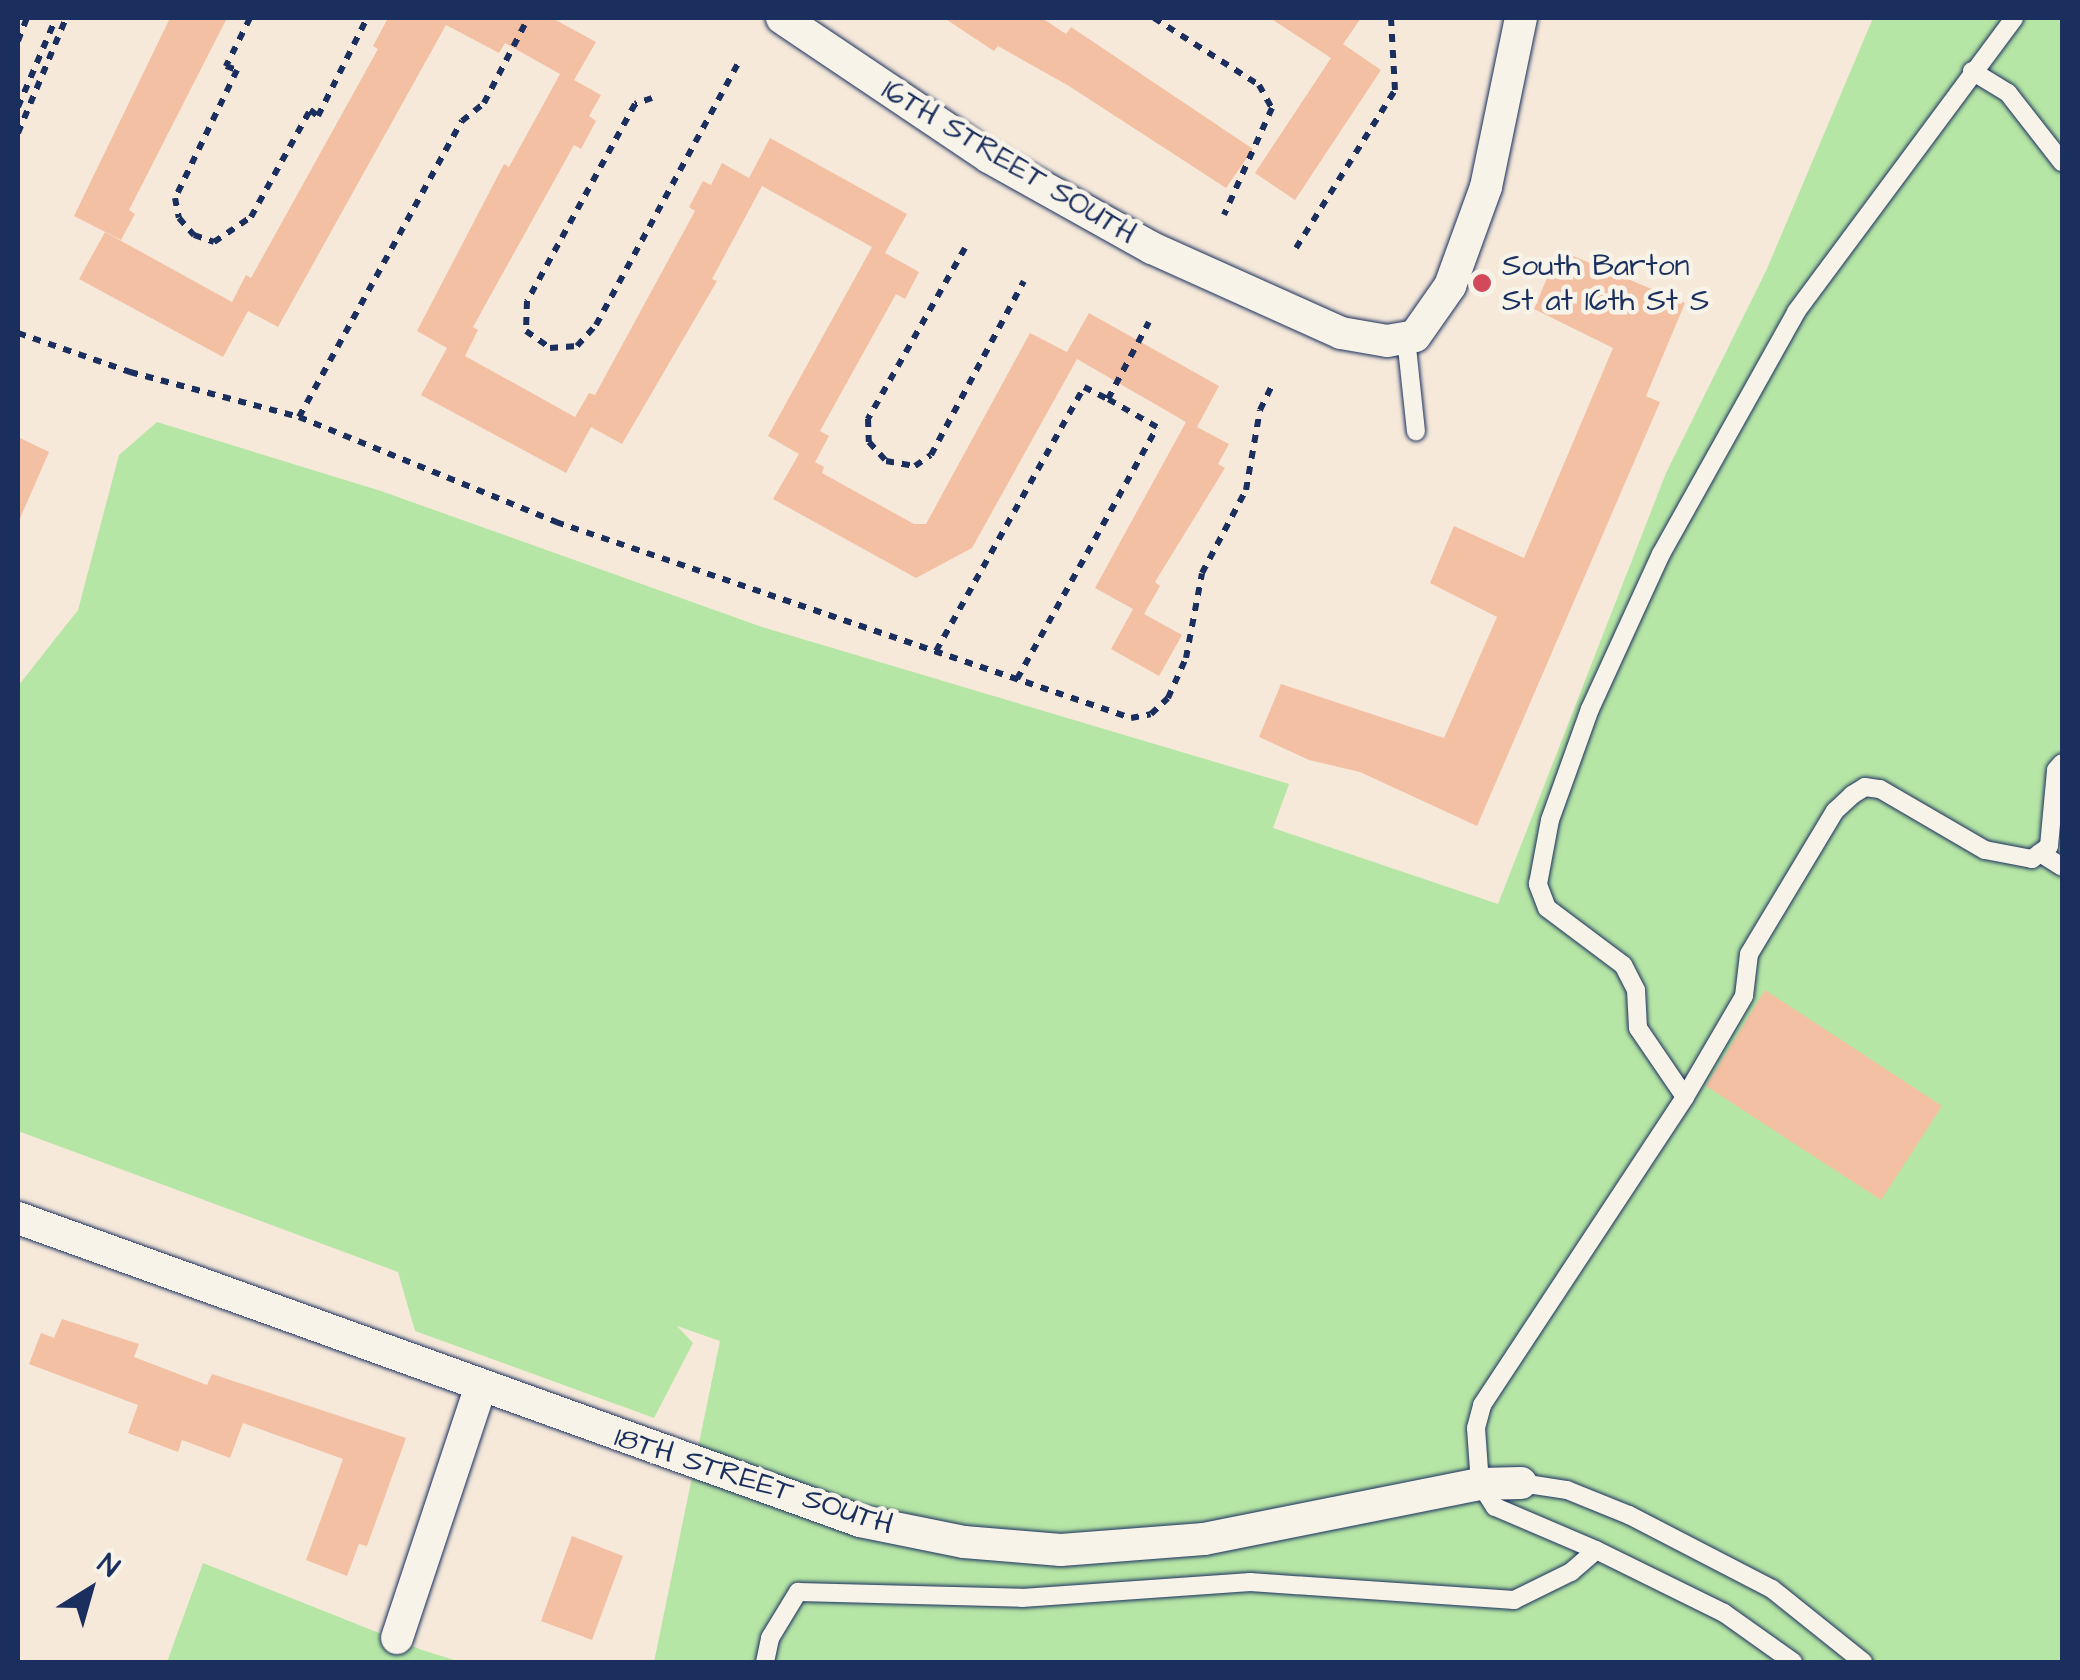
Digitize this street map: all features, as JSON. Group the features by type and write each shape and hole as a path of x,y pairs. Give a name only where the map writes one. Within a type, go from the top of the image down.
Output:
{"street":[{"name":"16TH STREET SOUTH","path":"782,18 989,157 1152,248 1341,333 1411,337"},
{"path":"1411,337 1450,286 1486,186 1522,18"},
{"name":"18TH STREET SOUTH","path":"18,1218 480,1388 860,1521 964,1542 1061,1550 1204,1539 1480,1484 1521,1482"},
{"path":"398,1638 480,1388"}],"lane":[{"path":"1685,1097 1638,1028 1636,990 1623,965 1546,908 1538,884 1550,820 1590,709 1653,571 1796,312 2014,18"},
{"path":"1972,71 2008,92 2062,162"},
{"path":"1411,337 1416,431"},
{"path":"1793,1662 1724,1613 1596,1550 1495,1507 1480,1484 1476,1428 1482,1406 1685,1097 1744,996 1749,954 1836,811 1865,786 1880,789 1985,850 2032,858 2049,846 2056,770 2062,763"},
{"path":"2040,852 2062,867"},
{"path":"1521,1482 1567,1490 1629,1515 1772,1589 1863,1662"},
{"path":"765,1662 770,1638 798,1592 1022,1598 1250,1582 1514,1600 1572,1572 1596,1550"}],"path":[{"path":"18,41 26,18"},
{"path":"18,107 56,18"},
{"path":"18,133 66,18"},
{"path":"250,18 226,66 237,70 175,198 179,218 194,236 214,242 251,217 310,110 318,116 368,18"},
{"path":"299,417 462,121 484,103 528,18"},
{"path":"1154,18 1260,84 1272,108 1224,215"},
{"path":"1296,248 1395,90 1391,18"},
{"path":"652,98 636,104 527,301 526,331 550,348 578,346 596,326 738,62"},
{"path":"964,248 868,420 870,442 886,461 915,466 931,455 1024,282"},
{"path":"1108,400 1149,322"},
{"path":"18,333 130,372 299,417 556,522 1131,718 1151,714 1168,698 1186,658 1202,573 1246,490 1260,410 1273,382"},
{"path":"936,651 1084,387 1156,427 1017,678"}],"green space":[{"path":"1873,18 2062,18 2062,1662 654,1662 720,1341 677,1326 693,1343 654,1418 415,1331 398,1272 18,1131 18,686 78,610 119,455 157,422 381,491 762,627 1289,784 1273,828 1498,904 1666,473 1766,271"},
{"path":"203,1563 422,1650 461,1662 167,1662"}],"building":[{"path":"170,18 227,18 129,210 135,214 121,240 74,216"},
{"path":"388,18 552,18 596,42 574,80 601,95 589,116 596,121 581,149 574,145 473,327 478,330 465,356 575,417 589,393 595,395 695,211 689,207 703,181 711,185 722,163 749,178 770,138 907,214 885,253 919,272 905,299 896,294 820,431 829,436 815,462 824,467 822,473 914,524 926,524 1030,333 1067,352 1089,313 1219,386 1197,427 1229,444 1218,464 1225,468 1155,582 1160,586 1144,614 1182,635 1159,676 1111,649 1133,609 1095,588 1186,422 1077,359 972,548 916,578 773,499 799,454 768,436 872,247 762,186 712,279 717,281 622,444 591,427 566,473 421,395 447,348 417,331 504,164 509,167 560,74 505,43 499,53 446,25 278,327 248,311 223,357 79,279 105,232 232,302 246,275 251,278 378,49 373,46"},
{"path":"944,18 1042,18 1066,34 1071,27 1253,149 1226,188 1069,86 998,46 994,51"},
{"path":"1270,18 1361,18 1343,44 1381,70 1295,200 1255,173 1331,58"},
{"path":"1559,250 1685,303 1646,396 1660,402 1477,826 1360,772 1309,760 1259,737 1281,684 1444,738 1497,617 1430,583 1454,526 1524,558 1613,348 1534,309"},
{"path":"18,437 49,452 18,523"},
{"path":"1765,990 1942,1106 1881,1200 1706,1086"},
{"path":"62,1319 139,1344 134,1357 207,1385 212,1374 406,1438 367,1546 359,1544 347,1576 306,1560 343,1459 243,1423 230,1458 182,1440 178,1452 128,1433 138,1405 29,1364 41,1333 54,1338"},
{"path":"572,1536 623,1556 592,1640 541,1621"}],"place":[{"name":"South Barton St at 16th St S","path":"1482,283"}]}
